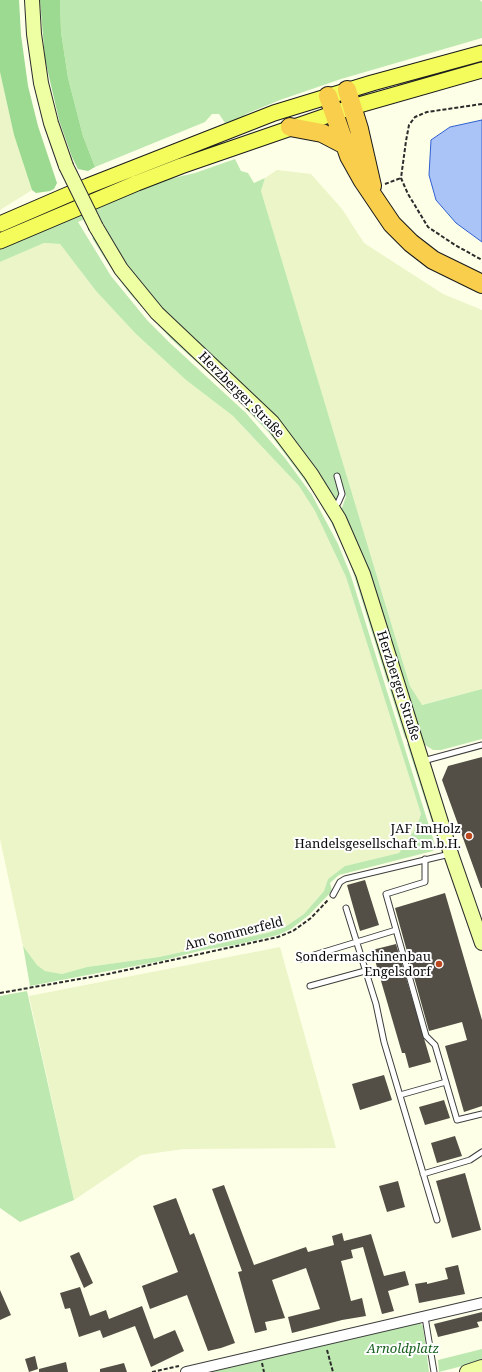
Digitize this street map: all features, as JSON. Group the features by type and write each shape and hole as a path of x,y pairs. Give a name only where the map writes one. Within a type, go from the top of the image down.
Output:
{"highway":[{"path":"328,96 345,145 358,172 385,215 411,243 446,267 482,284"},
{"path":"350,99 366,157 373,194"},
{"path":"290,127 322,133 345,145"}],"main road":[{"name":"Herzberger Straße","path":"32,0 34,34 41,83 50,123 66,166 96,227 121,269 137,291 179,336 235,386 272,422 311,474 332,508 349,540 363,574 450,854 479,919 482,943"},
{"path":"0,241 136,183 290,127 334,113 350,99 482,53"},
{"path":"0,224 102,180 274,114 328,96 350,99 482,70"},
{"path":"467,1372 482,1367"}],"street":[{"path":"186,1372 482,1304"}],"lane":[{"path":"332,508 338,503 342,494 337,476"},
{"path":"422,762 482,745"},
{"path":"333,895 340,882 345,879 450,854"},
{"path":"425,859 425,882 386,894 426,1036 435,1045 457,1120 482,1114"},
{"path":"346,908 376,1004 384,1042 436,1220"},
{"path":"301,959 396,930"},
{"path":"310,986 365,970"},
{"path":"400,1095 446,1082"},
{"path":"423,1174 470,1160 482,1152"},
{"path":"426,1316 434,1372"}],"path":[{"path":"482,104 427,112 415,117 409,125 401,178 408,194 428,227 454,245 482,260"},
{"name":"Am Sommerfeld","path":"0,993 123,970 278,937 293,931 311,918 333,895"},
{"path":"325,1340 333,1372"}],"green space":[{"path":"0,0 19,0 21,35 28,86 38,126 57,183 54,189 50,191 36,193 32,190 14,135 0,72"},
{"path":"40,0 60,0 61,32 68,78 83,136 95,167 88,171 78,169 72,157 59,120 45,59"},
{"path":"60,0 480,0 482,2 482,38 341,79 280,100 246,114 241,118 225,123 219,114 212,114 205,122 95,167 83,136 68,78 61,32"},
{"path":"0,72 14,135 32,190 0,210"},
{"path":"235,159 241,171 248,173 254,183 265,178 261,191 410,686 422,705 482,689 482,739 441,750 433,750 425,745 420,737 341,511 346,496 339,474 340,496 338,499 335,499 169,318 126,267 98,213 78,222 111,276 147,320 246,413 285,458 312,495 338,544 351,576 435,845 433,851 339,875 330,883 332,891 309,915 291,929 278,935 235,945 203,950 161,961 30,986 23,946 37,965 45,971 62,974 87,967 159,957 267,933 285,927 304,914 324,891 328,879 345,866 399,853 417,826 421,814 346,577 315,511 299,486 233,416 186,380 136,334 96,291 60,244 44,243 0,262 0,248 106,202 165,180 195,173"},
{"path":"277,170 311,174 342,209 364,243 443,294 482,310 482,689 421,705 410,686 261,191 265,178"},
{"path":"94,237 152,316 174,339 251,409 273,433 290,454 334,521 358,575 409,740 405,738 349,559 331,522 314,493 270,434 230,392 172,340 130,294 114,273 92,238"},
{"path":"44,243 60,244 96,291 136,334 186,380 233,416 299,486 315,511 346,577 421,814 417,826 399,853 345,866 328,879 324,891 304,914 285,927 267,933 159,957 87,967 62,974 45,971 37,965 23,946 0,839 0,262"},
{"path":"407,744 410,745 441,841 439,844"},
{"path":"280,947 336,1148 184,1149 141,1155 74,1200 29,996"},
{"path":"27,991 74,1200 20,1222 0,1208 0,996"},
{"name":"Arnoldplatz","path":"419,1322 423,1326 429,1372 207,1372"},
{"path":"482,1349 482,1361 439,1372 438,1360"}],"water":[{"path":"482,120 482,242 456,223 436,200 429,175 431,140 450,127"}],"building":[{"name":"JAF ImHolz Handelsgesellschaft m.b.H.","path":"482,757 481,888 442,780 448,766"},
{"path":"365,880 379,925 360,931 347,885"},
{"name":"Sondermaschinenbau Engelsdorf","path":"445,893 482,1020 482,1106 464,1112 445,1046 467,1040 462,1022 429,1031 395,908"},
{"path":"396,944 431,1062 409,1068 405,1053 402,1053 372,950"},
{"path":"384,1075 392,1100 360,1110 352,1084"},
{"path":"444,1100 450,1118 425,1125 419,1107"},
{"path":"455,1136 462,1156 437,1163 431,1143"},
{"path":"465,1173 481,1230 452,1238 436,1181"},
{"path":"398,1181 405,1207 387,1212 379,1186"},
{"path":"224,1185 254,1265 306,1247 308,1252 334,1245 332,1236 342,1233 344,1241 371,1234 384,1276 405,1271 409,1285 388,1291 394,1311 382,1314 363,1247 351,1250 353,1258 341,1261 351,1301 362,1298 366,1316 342,1320 292,1333 288,1317 320,1309 306,1268 272,1280 285,1318 265,1322 267,1330 255,1333 238,1272 242,1271 212,1189"},
{"path":"176,1198 190,1235 194,1233 235,1343 221,1348 208,1351 187,1295 150,1309 142,1286 178,1272 153,1206"},
{"path":"79,1252 93,1283 84,1288 70,1256"},
{"path":"458,1265 465,1294 419,1303 415,1284 427,1282 427,1284 448,1279 445,1268"},
{"path":"80,1287 90,1316 106,1310 109,1319 142,1306 154,1339 175,1330 184,1351 151,1367 135,1326 103,1338 100,1330 79,1337 70,1308 65,1309 60,1293"},
{"path":"0,1290 11,1315 0,1320"},
{"path":"482,1312 482,1321 477,1322 479,1327 438,1337 434,1324"},
{"path":"35,1356 38,1369 29,1372 25,1359"},
{"path":"66,1362 68,1372 39,1372 39,1369"},
{"path":"124,1363 127,1372 100,1372 100,1369"}],"place":[{"name":"JAF ImHolz Handelsgesellschaft m.b.H.","path":"469,836"},
{"name":"Sondermaschinenbau Engelsdorf","path":"439,964"}]}
